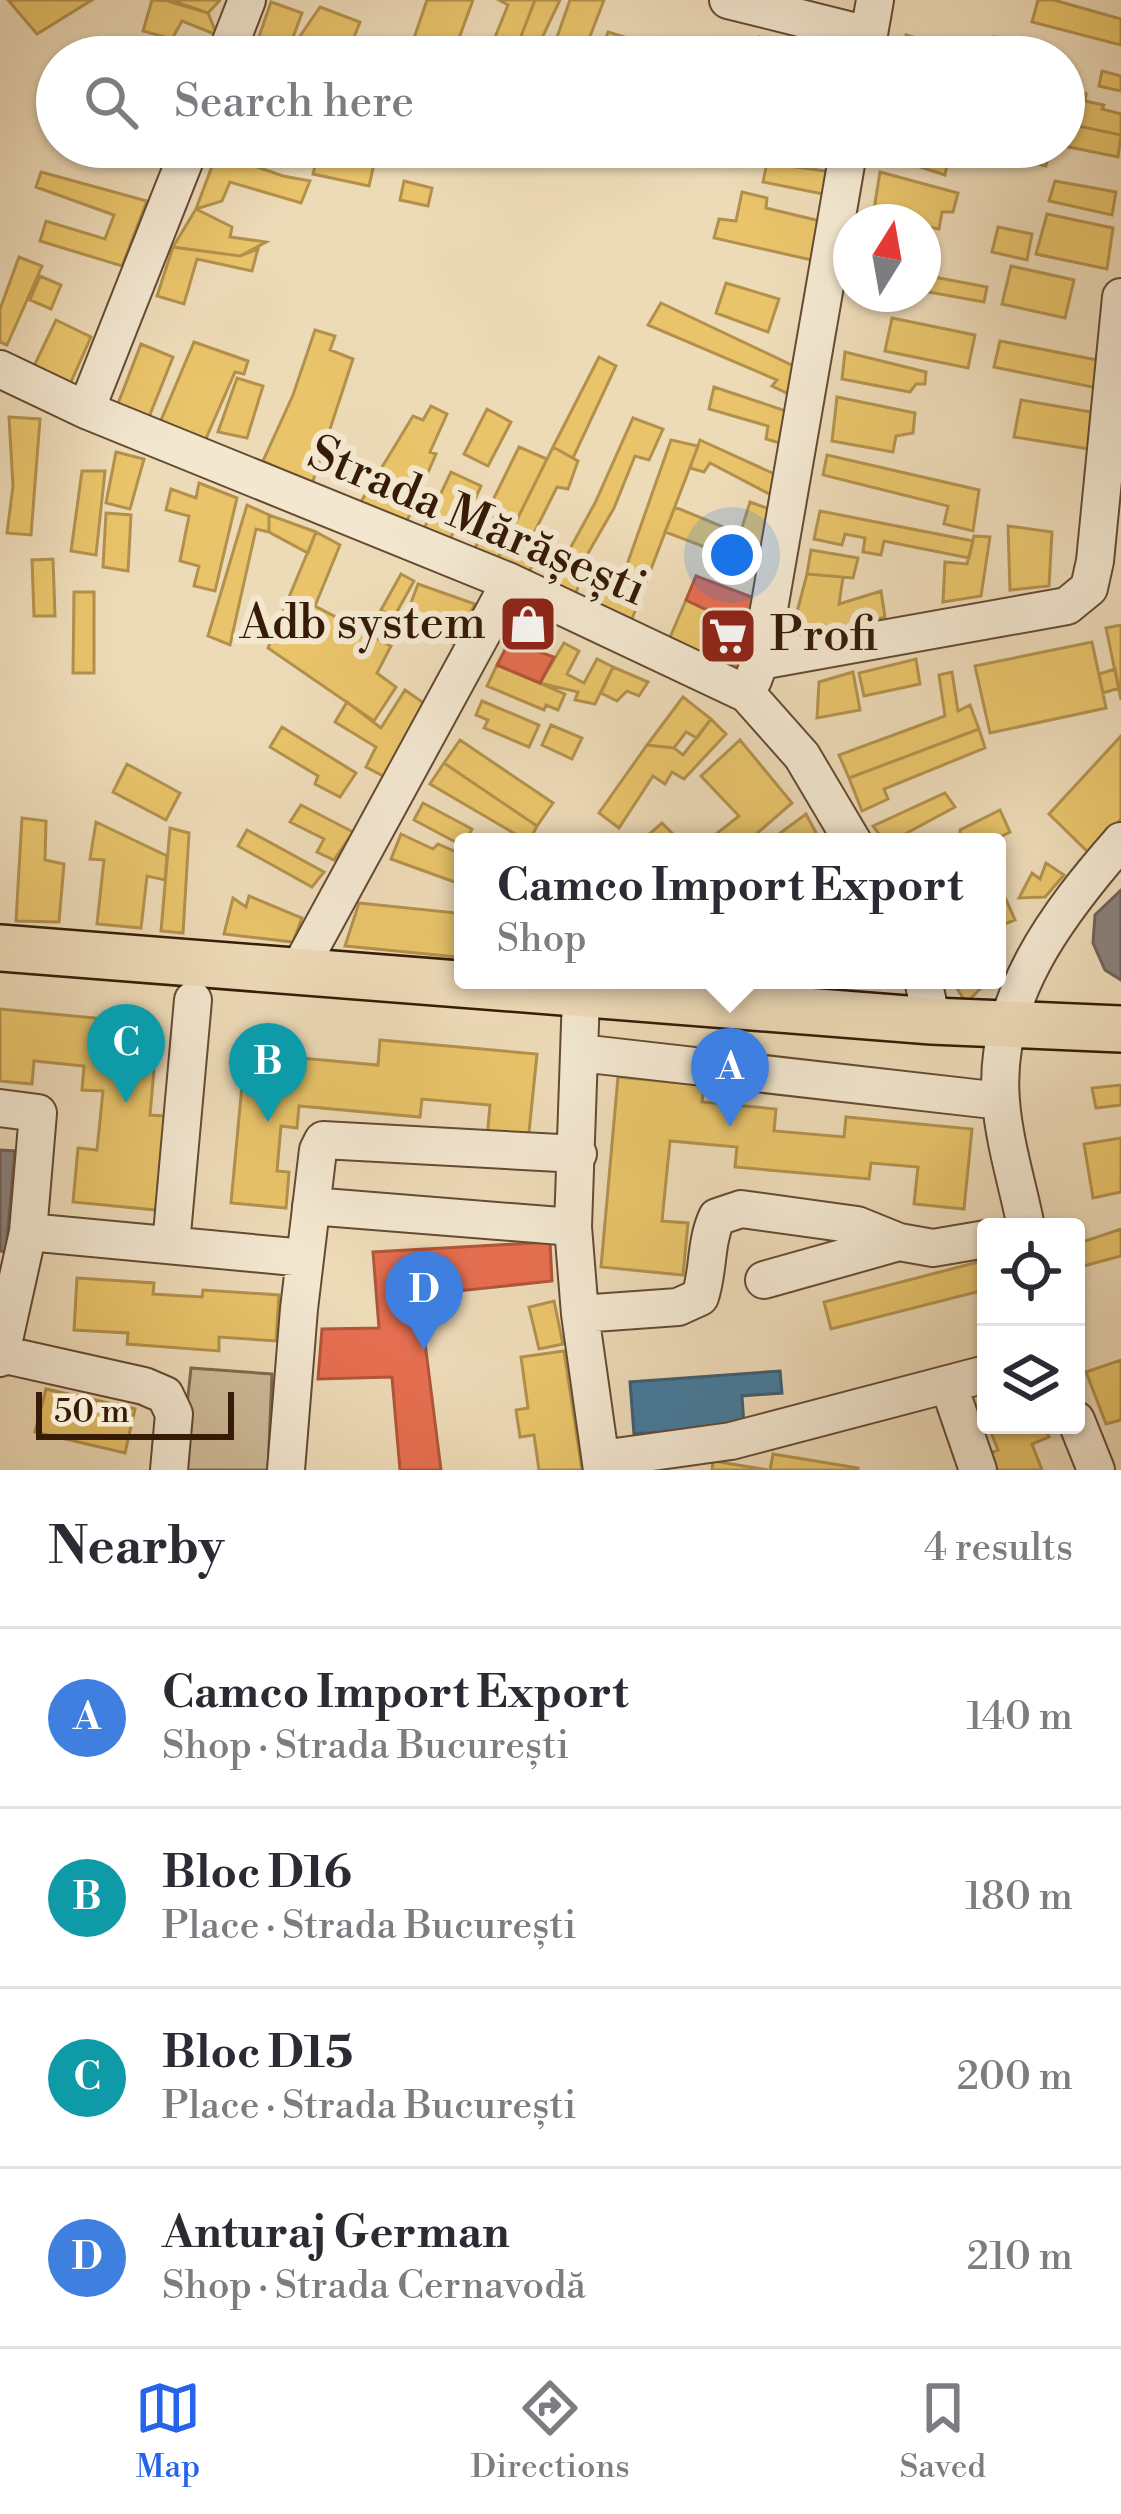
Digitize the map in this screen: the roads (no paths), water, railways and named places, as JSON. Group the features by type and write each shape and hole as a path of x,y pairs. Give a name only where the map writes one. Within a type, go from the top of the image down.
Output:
{"main road":[{"path":"0,948 454,985"},
{"path":"513,989 927,1001 1010,1025 1121,1029"}],"street":[{"path":"233,36 247,0"},
{"path":"728,0 869,31"},
{"path":"86,410 182,168"},
{"path":"845,168 754,678 1067,606 1088,588 1095,561 1121,297"},
{"name":"Strada Mărășești","path":"0,369 86,410 754,678 848,833"},
{"path":"297,973 510,582"},
{"path":"1024,1218 1001,1101 1010,1025 1022,980 1070,900 1121,841"},
{"path":"581,994 573,1227 580,1314 602,1464 731,1441 977,1377"},
{"path":"171,1246 193,1000"},
{"path":"580,1053 1001,1101"},
{"path":"0,1108 38,1113 28,1232 0,1356 144,1386 165,1395 174,1414 169,1470"},
{"path":"286,1470 305,1258 323,1141 578,1154"},
{"path":"311,1205 573,1227"},
{"path":"580,1314 678,1307 700,1297 706,1280 708,1235 717,1217 741,1210 857,1225 899,1242 933,1248 977,1241"},
{"path":"28,1232 305,1258"},
{"path":"764,1280 899,1242"},
{"path":"949,1386 978,1470"},
{"path":"1082,1434 1096,1470"}],"place":[{"name":"Adb system","path":"528,624"},
{"name":"Profi","path":"728,636"},
{"name":"Bloc D15","path":"126,1103"},
{"name":"Bloc D16","path":"268,1122"},
{"name":"Camco Import Export","path":"730,1127"},
{"name":"Anturaj German","path":"424,1350"}]}
